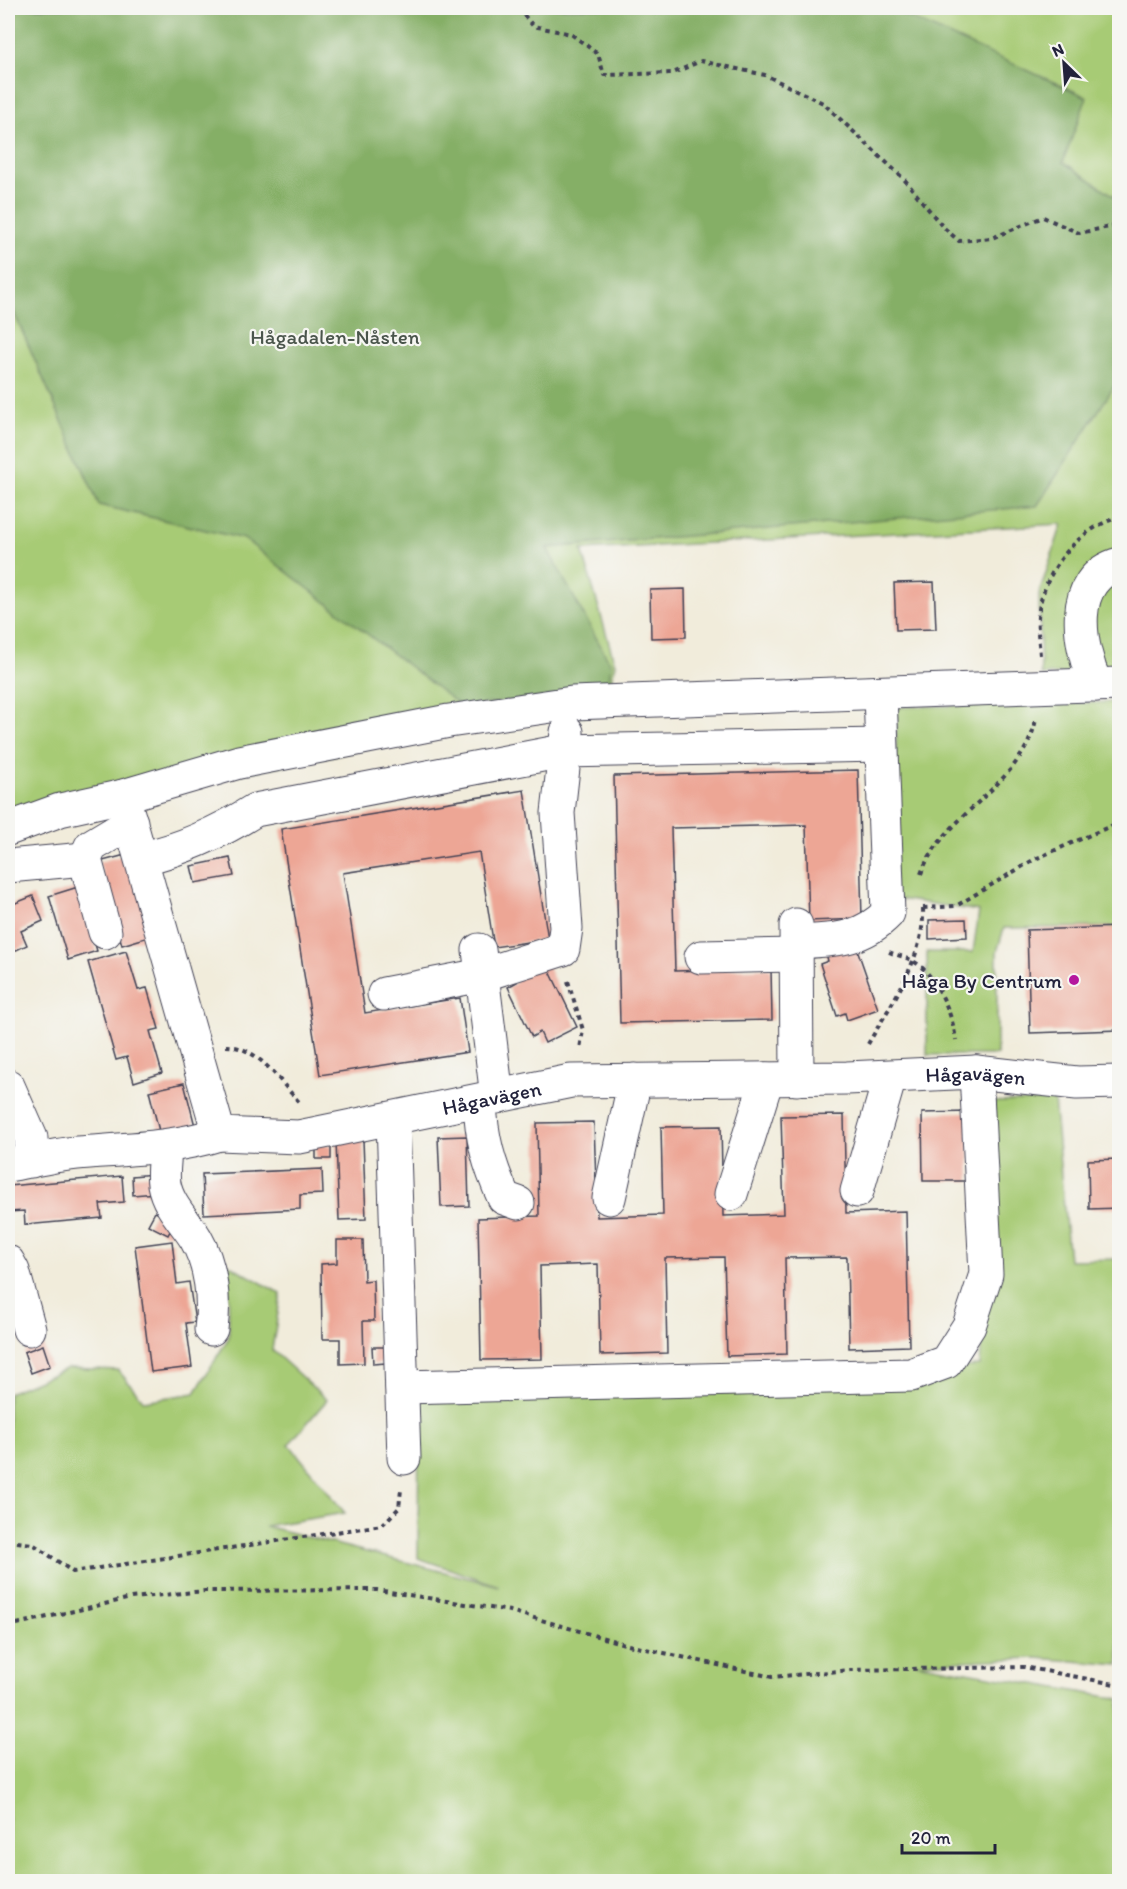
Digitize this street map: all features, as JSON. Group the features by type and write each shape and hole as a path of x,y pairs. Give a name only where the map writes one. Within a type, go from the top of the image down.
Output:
{"street":[{"path":"1108,685 1085,652 1081,606 1085,592 1096,577 1111,566 1119,564"},
{"path":"8,829 60,810 127,809 239,762 449,721 572,703 1108,685"},
{"path":"701,957 796,940 843,940 874,928 888,913 880,694"},
{"path":"384,994 480,962 563,949 566,928 558,813 563,751 572,703"},
{"path":"143,858 162,854 223,830 255,810 563,751 881,745"},
{"path":"127,809 143,858 219,1134"},
{"path":"105,932 85,860 91,846 127,809"},
{"path":"8,866 85,860"},
{"path":"731,1194 782,1079 796,940"},
{"path":"480,962 489,1099 483,1143 504,1198 518,1203"},
{"path":"402,1387 911,1376 946,1362 969,1326 986,1274 968,1072"},
{"name":"Hågavägen","path":"19,1163 75,1153 165,1147 219,1134 299,1137 571,1081 848,1078 968,1072 1077,1083 1119,1082"},
{"path":"857,1191 890,1077"},
{"path":"609,1198 635,1080"},
{"path":"8,1086 31,1138 19,1163"},
{"path":"393,1119 404,1458"},
{"path":"165,1147 164,1183 171,1202 196,1239 206,1261 212,1295 211,1329"},
{"path":"8,1262 13,1271 29,1329"}],"path":[{"path":"518,8 534,26 571,34 598,54 604,75 674,74 701,61 765,75 823,103 904,180 942,226 959,241 993,238 1043,218 1079,233 1119,225"},
{"path":"921,884 921,872 954,823 1000,783 1033,734 1041,689"},
{"path":"923,908 956,906 1035,859 1119,822"},
{"path":"848,1078 907,976 924,922 922,896"},
{"path":"863,932 880,949 912,960 927,973 949,1008 959,1055 968,1072"},
{"path":"554,952 578,1006 583,1030 571,1081"},
{"path":"196,1050 239,1046 252,1052 302,1104 338,1129"},
{"path":"8,1541 33,1544 73,1572 382,1526 399,1508 404,1458"},
{"path":"8,1626 131,1598 205,1591 377,1590 510,1611 628,1646 772,1677 850,1670 1024,1667 1119,1685"}],"green space":[{"name":"Hågadalen-Nåsten","path":"8,8 1119,8 1119,671 1041,675 1039,594 1062,524 582,550 615,664 605,713 443,733 92,804 8,837"},
{"name":"Hågadalen-Nåsten","path":"8,8 888,8 1087,97 1063,162 1119,199 1119,379 1037,506 547,548 611,665 608,689 462,707 244,539 99,505 8,299"},
{"path":"1119,702 1119,927 1004,928 997,952 997,1055 927,1055 927,952 973,952 979,911 893,898 897,707"},
{"path":"1054,1100 1069,1260 1119,1259 1119,1665 1037,1658 916,1663 1119,1699 1119,1881 8,1882 8,1393 68,1368 118,1370 144,1401 195,1393 229,1337 228,1264 281,1294 272,1350 327,1400 289,1444 345,1513 265,1526 499,1586 418,1558 419,1399 980,1366 994,1102"}],"building":[{"path":"934,582 936,629 896,630 894,583"},
{"path":"685,589 686,637 651,638 650,590"},
{"path":"858,770 862,919 809,921 806,825 671,828 675,971 771,968 772,1020 620,1023 614,776"},
{"path":"524,790 548,939 494,947 479,852 343,873 365,1013 460,998 468,1052 320,1075 281,829"},
{"path":"129,854 152,936 122,945 99,862"},
{"path":"230,858 234,876 195,883 191,866"},
{"path":"78,887 97,951 68,960 49,896"},
{"path":"33,896 43,921 21,931 27,945 8,954 8,906"},
{"path":"966,919 967,937 929,939 929,920"},
{"name":"Håga By Centrum","path":"1120,927 1120,1030 1030,1033 1027,930"},
{"path":"855,943 878,1009 847,1020 845,1013 837,1016 820,964 828,961 826,953"},
{"path":"126,951 138,990 147,988 159,1029 150,1031 162,1073 134,1082 127,1057 116,1060 88,962"},
{"path":"545,961 577,1027 545,1043 540,1032 532,1037 508,987 517,982 514,976"},
{"path":"184,1083 196,1130 161,1139 149,1091"},
{"path":"969,1112 970,1181 923,1181 922,1113"},
{"path":"844,1115 846,1213 906,1211 909,1346 849,1348 847,1257 785,1258 787,1354 727,1356 724,1257 665,1258 667,1353 600,1355 598,1264 540,1266 542,1359 481,1360 478,1218 539,1216 537,1123 594,1122 597,1217 663,1215 661,1127 721,1126 723,1216 784,1214 781,1116"},
{"path":"467,1136 469,1206 441,1207 438,1137"},
{"path":"363,1140 366,1219 339,1220 336,1141"},
{"path":"316,1145 331,1145 331,1159 316,1159"},
{"path":"1120,1159 1120,1208 1089,1209 1088,1160"},
{"path":"322,1169 323,1194 300,1195 300,1209 204,1214 202,1174"},
{"path":"154,1174 156,1193 133,1195 132,1176"},
{"path":"122,1176 124,1202 100,1204 102,1218 25,1225 24,1211 8,1212 8,1186"},
{"path":"155,1212 175,1221 168,1235 148,1225"},
{"path":"337,1240 363,1240 364,1281 373,1280 374,1321 363,1321 364,1363 340,1364 340,1339 322,1339 321,1264 337,1263"},
{"path":"172,1241 177,1284 189,1282 195,1322 186,1323 192,1367 151,1372 135,1246"},
{"path":"43,1345 50,1366 31,1373 24,1352"},
{"path":"372,1347 386,1347 386,1363 373,1364"}],"place":[{"name":"Håga By Centrum","path":"1074,980"}]}
